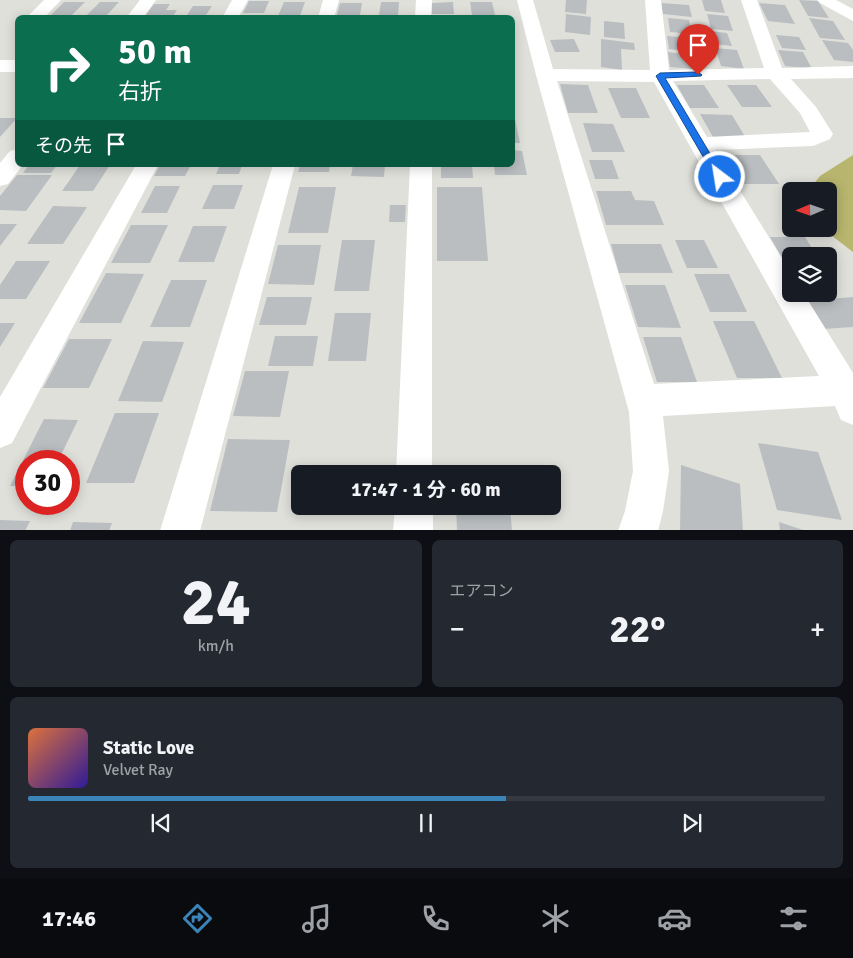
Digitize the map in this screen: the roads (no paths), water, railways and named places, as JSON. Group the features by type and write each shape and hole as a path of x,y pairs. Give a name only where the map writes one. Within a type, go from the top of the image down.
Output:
{"street":[{"path":"37,15 53,0"},
{"path":"136,15 148,0"},
{"path":"232,15 240,0"},
{"path":"327,15 331,0"},
{"path":"423,15 424,0"},
{"path":"525,0 526,36 545,75 646,412 651,471 644,511 638,530"},
{"path":"653,0 660,76 849,399"},
{"path":"700,144 813,139 822,134 809,111 776,73 749,0"},
{"path":"825,0 853,16"},
{"path":"0,66 15,66"},
{"path":"545,75 660,76 853,72"},
{"path":"0,178 15,160"},
{"path":"0,431 146,167"},
{"path":"180,530 283,167"},
{"path":"414,465 421,167"},
{"path":"642,400 849,399"},
{"path":"413,530 414,515"}]}
